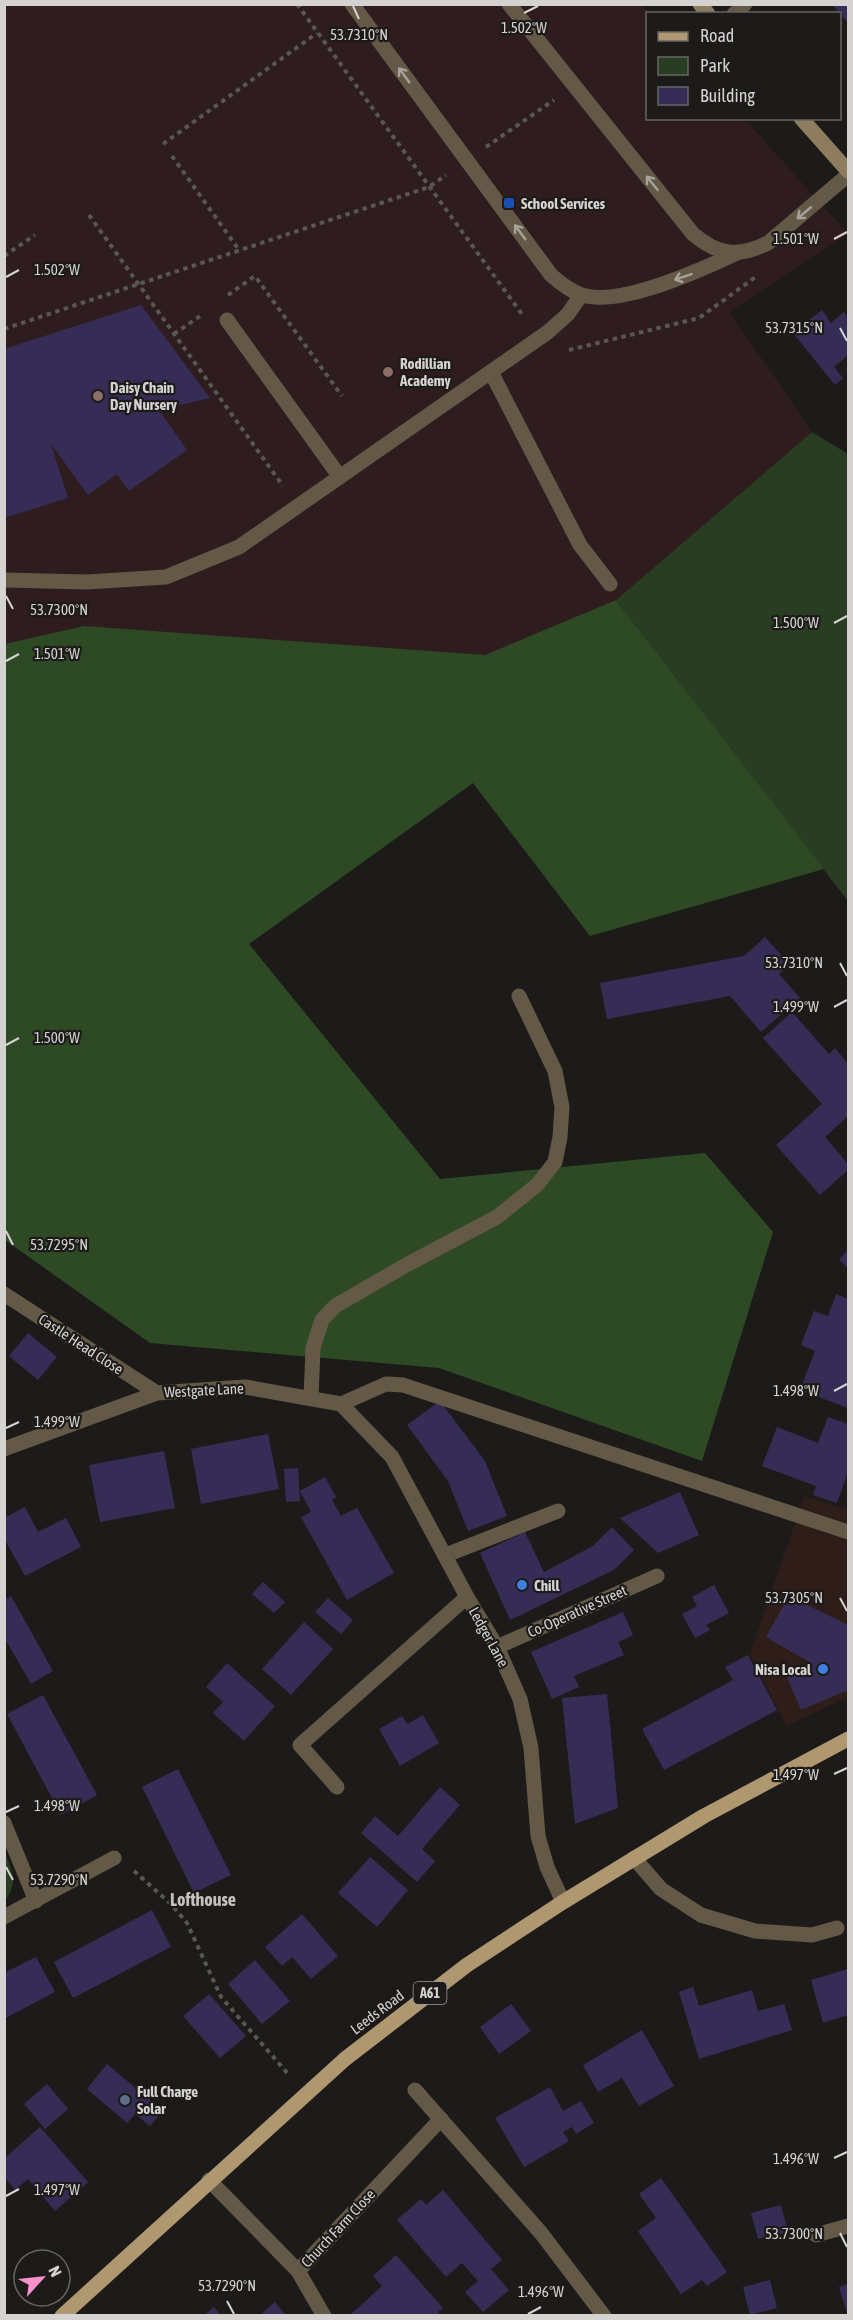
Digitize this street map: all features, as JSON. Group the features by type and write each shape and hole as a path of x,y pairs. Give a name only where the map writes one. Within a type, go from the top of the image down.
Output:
{"main road":[{"path":"803,120 849,173"},
{"name":"Leeds Road","path":"62,2316 345,2059 467,1965 562,1902 704,1816 849,1739"}],"street":[{"path":"352,4 551,275 565,287 581,295 600,298 618,296 686,277 737,253"},
{"path":"509,4 693,234 705,244 720,251 737,253 753,251 768,243 849,173"},
{"path":"4,580 87,582 166,577 239,547 548,332 568,314 581,295"},
{"path":"227,320 339,477"},
{"path":"491,372 580,545 610,584"},
{"path":"311,1398 313,1348 322,1320 335,1306 497,1217 537,1185 555,1162 560,1137 562,1107 555,1071 519,996"},
{"name":"Castle Head Close","path":"4,1294 157,1393"},
{"path":"340,1404 386,1384 403,1385 849,1532"},
{"name":"Westgate Lane","path":"4,1449 157,1393 245,1387 340,1404"},
{"name":"Ledger Lane","path":"340,1404 392,1457 467,1597 497,1647 520,1699 531,1748 538,1836 547,1867 562,1902"},
{"path":"446,1555 558,1511"},
{"name":"Co-Operative Street","path":"497,1647 657,1576"},
{"path":"338,1787 300,1745 467,1597"},
{"path":"4,1823 36,1901"},
{"path":"4,1917 114,1858"},
{"path":"634,1858 661,1889 701,1916 755,1931 812,1935 837,1928"},
{"path":"415,2090 542,2233 604,2316"},
{"name":"Church Farm Close","path":"209,2181 298,2271 441,2119"},
{"path":"816,2235 849,2226"},
{"path":"298,2271 324,2316"}],"path":[{"path":"163,144 317,33"},
{"path":"4,329 429,187 575,86"},
{"path":"172,156 239,250"},
{"path":"89,215 298,506"},
{"path":"4,256 35,235"},
{"path":"219,302 255,276 342,396"},
{"path":"174,334 210,308"},
{"path":"114,1858 135,1871 171,1904 187,1923 221,1997 306,2094"}],"shaded area":[{"name":"Rodillian Academy","path":"5,5 642,5 649,12 646,12 646,120 746,120 848,234 730,312 812,432 616,600 485,656 5,789"},
{"path":"804,1496 848,1510 848,1697 786,1726 750,1654"}],"green space":[{"path":"812,432 848,454 848,901 616,600"},
{"path":"616,600 824,869 590,936 473,783 249,944 440,1179 705,1153 773,1232 702,1461 439,1368 150,1343 5,1240 5,644 84,626 485,655"},
{"path":"5,1853 12,1871 13,1883 5,1900"}],"building":[{"path":"832,4 848,4 848,23 841,12"},
{"path":"141,305 210,398 159,410 187,450 129,491 117,474 88,495 51,444 68,498 4,518 4,349"},
{"path":"822,310 831,323 844,312 848,318 848,355 834,367 843,378 835,385 793,333"},
{"path":"765,937 790,965 779,974 800,998 761,1032 730,996 607,1019 600,983 744,956"},
{"path":"792,1012 829,1054 835,1048 848,1064 848,1116 825,1137 848,1164 848,1170 820,1195 776,1145 822,1104 763,1038"},
{"path":"848,1249 848,1268 839,1260"},
{"path":"836,1294 848,1299 848,1408 800,1390 815,1351 801,1345 814,1311 828,1316"},
{"path":"28,1333 57,1357 38,1380 9,1356"},
{"path":"440,1401 485,1461 507,1516 468,1531 448,1481 407,1425"},
{"path":"828,1417 848,1424 848,1472 837,1503 813,1495 816,1486 762,1466 777,1427 818,1443"},
{"path":"268,1434 279,1489 201,1504 191,1449"},
{"path":"164,1451 175,1508 100,1522 89,1465"},
{"path":"298,1468 300,1501 286,1502 284,1469"},
{"path":"325,1477 336,1497 332,1500 341,1516 357,1508 394,1573 347,1600 301,1517 311,1512 300,1491"},
{"path":"680,1492 699,1535 658,1553 620,1518"},
{"path":"25,1507 38,1532 66,1518 81,1547 25,1576 4,1538 4,1518"},
{"path":"612,1527 634,1550 614,1570 510,1620 480,1553 525,1532 544,1572 593,1546"},
{"path":"263,1582 285,1602 274,1613 252,1594"},
{"path":"714,1585 729,1613 706,1625 710,1630 695,1638 682,1614 697,1606 692,1597"},
{"path":"11,1596 53,1671 31,1684 4,1637 4,1600"},
{"name":"Nisa Local","path":"789,1596 848,1625 848,1690 801,1710 786,1675 809,1662 766,1637"},
{"path":"328,1598 353,1620 341,1634 315,1612"},
{"path":"623,1612 633,1635 618,1642 624,1655 574,1676 579,1687 552,1699 531,1652"},
{"path":"304,1622 333,1649 291,1695 262,1669"},
{"path":"748,1655 777,1710 664,1770 642,1729 733,1680 725,1667"},
{"path":"227,1663 275,1706 244,1741 213,1713 223,1702 206,1687"},
{"path":"607,1694 618,1808 575,1824 562,1698"},
{"path":"43,1695 97,1795 61,1815 7,1714"},
{"path":"423,1715 439,1743 400,1766 379,1729 402,1716 407,1724"},
{"path":"178,1769 231,1875 194,1893 142,1787"},
{"path":"440,1787 460,1805 422,1849 435,1861 417,1882 361,1833 375,1816 398,1836"},
{"path":"370,1857 408,1890 377,1927 338,1893"},
{"path":"152,1910 171,1947 73,1998 54,1962"},
{"path":"302,1914 338,1956 311,1979 292,1957 282,1966 265,1947"},
{"path":"36,1957 55,1992 4,2019 4,1973"},
{"path":"255,1960 290,2001 262,2024 228,1984"},
{"path":"848,1969 848,2015 823,2023 811,1980"},
{"path":"693,1987 699,2006 752,1990 758,2011 784,2004 792,2030 699,2059 679,1992"},
{"path":"209,1994 246,2036 220,2058 183,2016"},
{"path":"511,2004 531,2031 499,2054 480,2027"},
{"path":"642,2030 674,2086 639,2106 622,2078 598,2092 583,2065"},
{"name":"Full Charge Solar","path":"107,2064 163,2111 150,2126 135,2114 127,2123 87,2089"},
{"path":"47,2084 68,2109 45,2129 24,2104"},
{"path":"550,2087 563,2111 581,2101 594,2123 576,2134 572,2127 563,2132 569,2141 524,2167 495,2118"},
{"path":"40,2127 88,2182 55,2211 28,2179 15,2190 5,2178 5,2158"},
{"path":"661,2178 727,2272 707,2286 702,2280 681,2294 638,2231 656,2218 639,2194"},
{"path":"443,2190 502,2260 491,2269 509,2290 483,2312 465,2292 478,2281 462,2263 446,2277 397,2220 421,2199 426,2205"},
{"path":"781,2205 788,2232 758,2239 751,2213"},
{"path":"396,2255 443,2308 438,2312 440,2316 349,2316 382,2286 373,2276"},
{"path":"770,2280 777,2308 750,2315 743,2287"},
{"path":"848,2284 848,2316 839,2287"},
{"path":"275,2302 286,2316 259,2316"},
{"path":"214,2307 221,2316 203,2316"}],"place":[{"name":"School Services","path":"509,203"},
{"name":"Rodillian Academy","path":"388,372"},
{"name":"Daisy Chain Day Nursery","path":"98,396"},
{"name":"Chill","path":"522,1585"},
{"name":"Nisa Local","path":"823,1669"},
{"name":"Full Charge Solar","path":"125,2100"}],"district":[{"name":"Lofthouse","path":"203,1899"}]}
